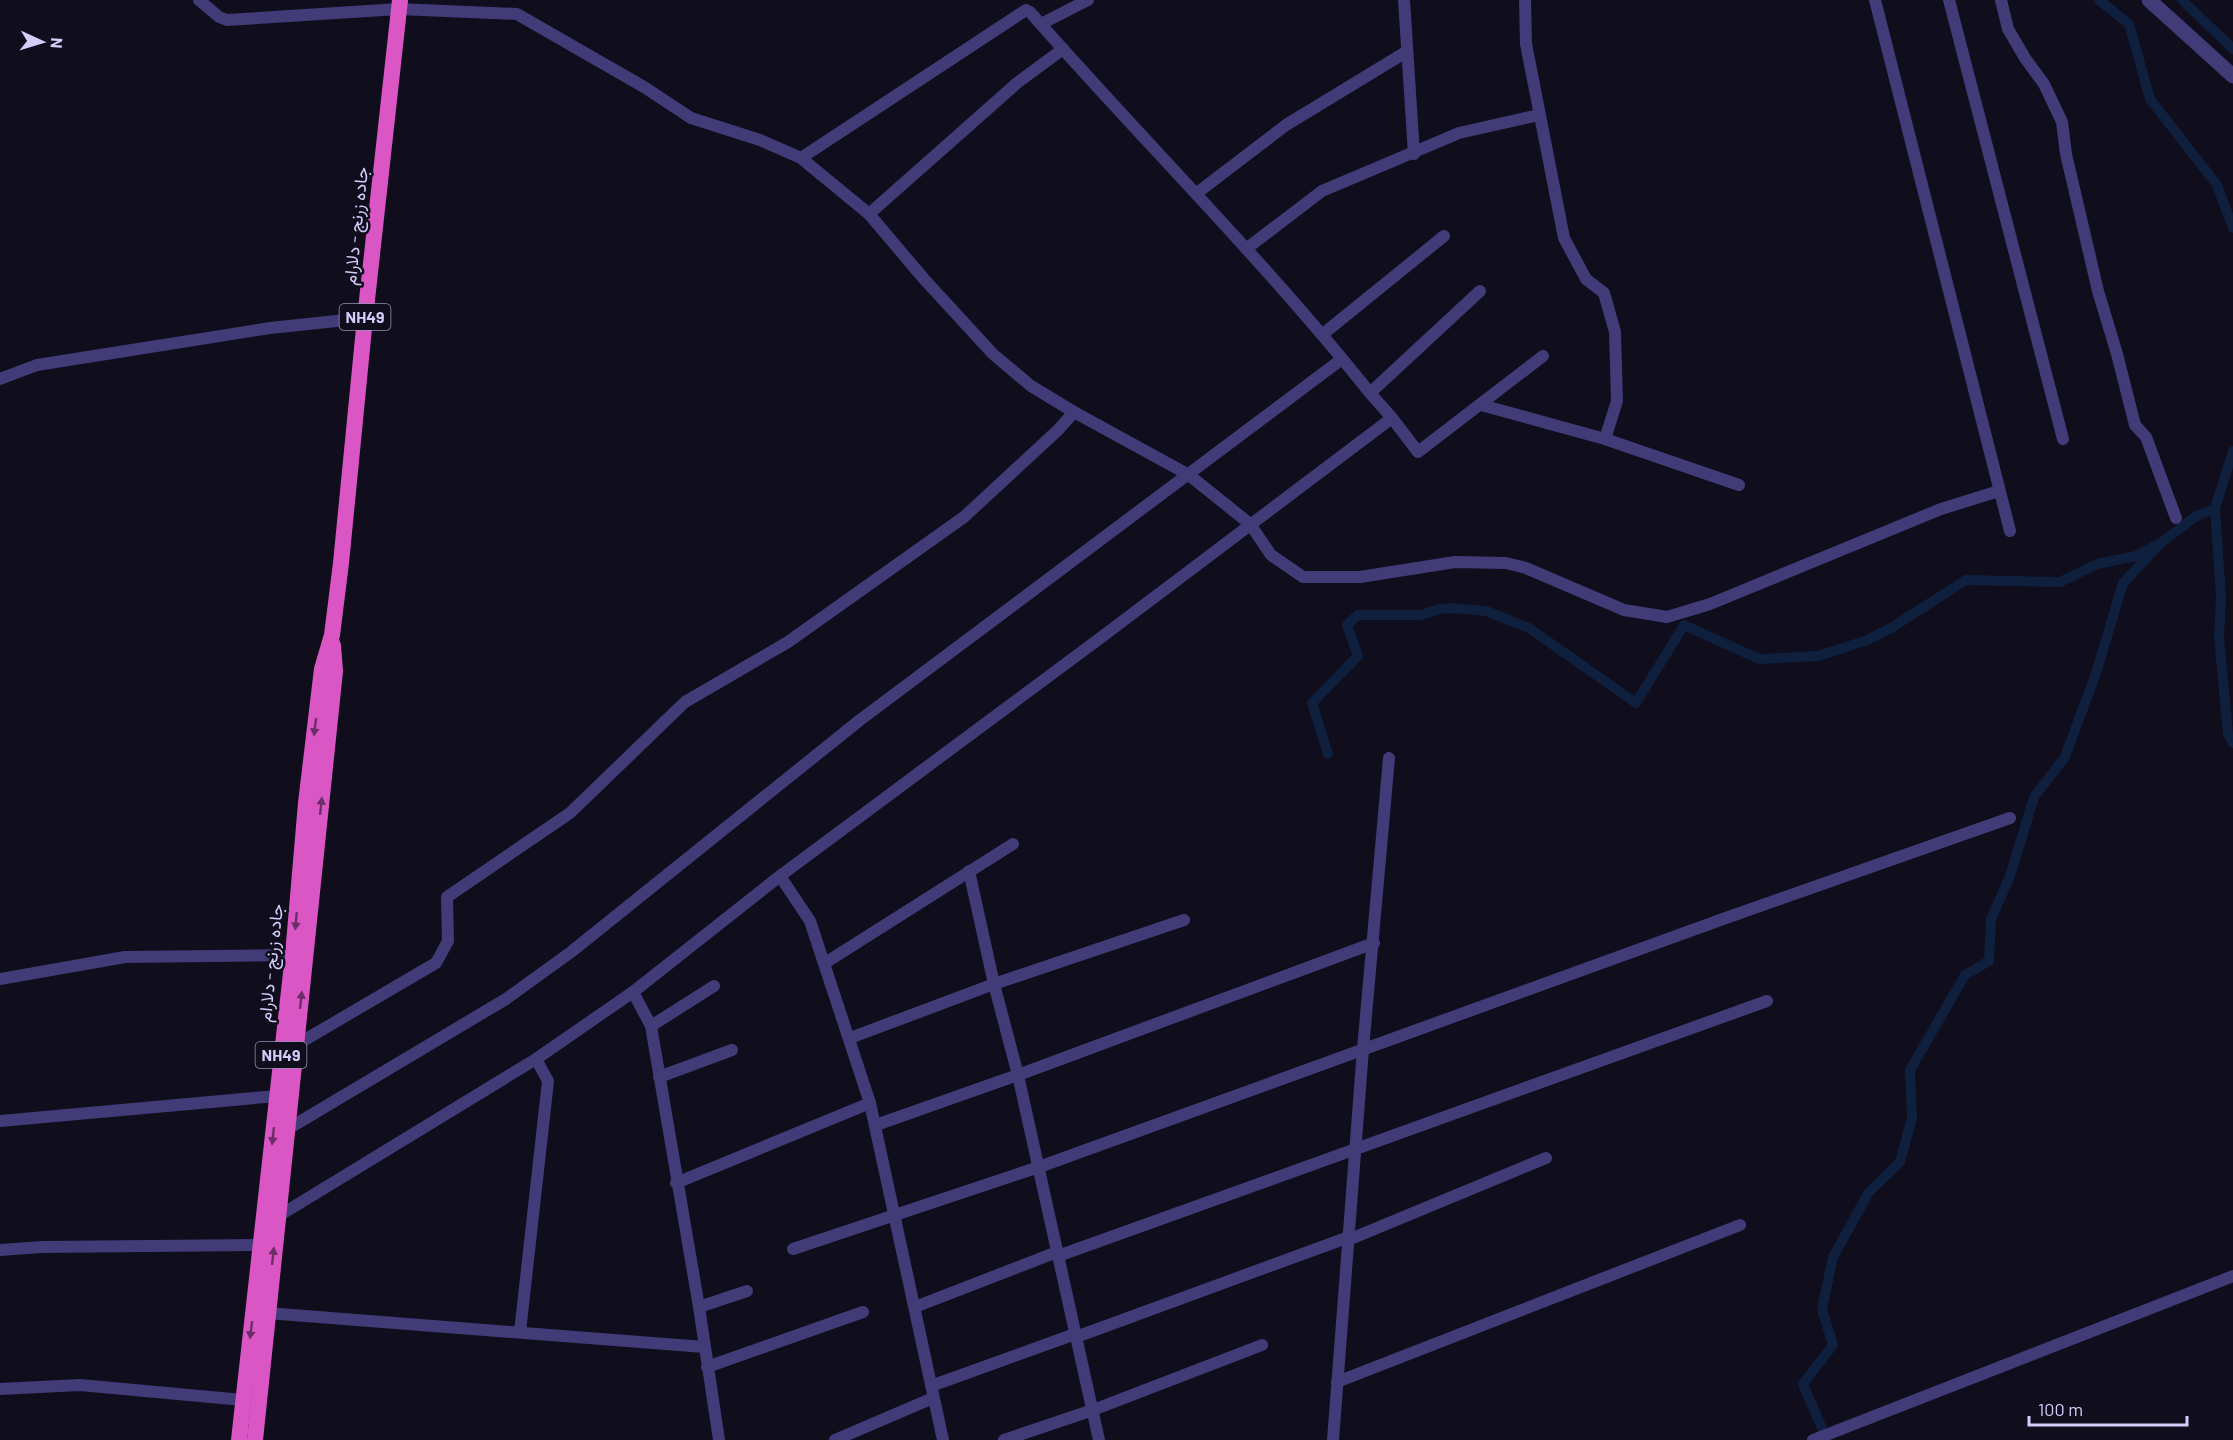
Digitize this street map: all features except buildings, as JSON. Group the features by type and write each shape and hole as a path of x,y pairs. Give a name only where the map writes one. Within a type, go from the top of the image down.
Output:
{"highway":[{"name":"جاده زرنج - دلارام","path":"255,1440 335,670 333,635 365,318 400,5"},
{"name":"جاده زرنج - دلارام","path":"239,1440 293,955 306,803 322,669 333,635"}],"street":[{"path":"199,0 219,17 227,20 400,5 517,14 644,87 691,118 760,140 801,158 869,214 924,279 993,354 1031,386 1189,476 1250,524 1271,555 1303,577 1360,577 1455,562 1506,563 1526,568 1624,610 1667,617 1710,604 1941,509 1999,491"},
{"path":"1041,24 1088,0"},
{"path":"1404,0 1414,154"},
{"path":"1526,0 1526,44 1564,238 1586,279 1604,293 1615,332 1617,401 1605,439"},
{"path":"1875,0 2010,531"},
{"path":"1949,0 2063,439"},
{"path":"2001,0 2008,29 2044,84 2062,122 2066,154 2098,291 2117,354 2134,425 2146,437 2176,518"},
{"path":"2150,0 2233,76"},
{"path":"801,158 1026,10 1197,193 1323,334 1418,452 1543,356"},
{"path":"869,214 1017,83 1063,49"},
{"path":"1197,193 1286,124 1406,52"},
{"path":"1246,249 1322,191 1459,133 1539,115"},
{"path":"1323,334 1444,236"},
{"path":"1370,393 1480,291"},
{"path":"0,379 37,365 270,328 365,318"},
{"path":"286,1130 506,999 571,952 860,720 1189,476 1342,359"},
{"path":"1481,405 1605,439 1739,485"},
{"path":"296,1045 436,963 448,941 447,897 570,813 685,702 788,642 964,517 1058,430 1074,412"},
{"path":"278,1217 536,1059 633,992 780,876 1392,418"},
{"path":"1333,1440 1362,1049 1374,943 1389,758"},
{"path":"793,1249 1038,1167 2010,818"},
{"path":"825,963 1013,844"},
{"path":"969,871 994,984 1018,1075 1099,1440"},
{"path":"780,876 810,921 870,1103 943,1440"},
{"path":"850,1038 994,984 1184,920"},
{"path":"876,1125 1374,943"},
{"path":"0,979 125,957 293,955"},
{"path":"651,1026 714,986"},
{"path":"633,992 651,1026 699,1307 719,1440"},
{"path":"915,1307 1767,1001"},
{"path":"659,1077 732,1050"},
{"path":"520,1332 548,1081 536,1059"},
{"path":"0,1121 277,1096"},
{"path":"676,1183 870,1103"},
{"path":"835,1440 932,1392 1076,1335 1349,1238 1546,1158"},
{"path":"1337,1382 1740,1225"},
{"path":"0,1250 42,1247 261,1245"},
{"path":"1815,1439 2233,1276"},
{"path":"699,1307 747,1291"},
{"path":"707,1367 863,1312"},
{"path":"267,1313 704,1347"},
{"path":"1004,1440 1093,1410 1262,1345"},
{"path":"0,1389 80,1384 243,1400"}],"waterway":[{"path":"2099,0 2129,24 2150,99 2217,185 2233,228"},
{"path":"2182,0 2233,49"},
{"path":"2233,451 2215,508 2221,597 2219,637 2228,734 2233,743"},
{"path":"1827,1440 1803,1384 1833,1345 1822,1309 1833,1257 1869,1192 1900,1162 1912,1118 1910,1070 1965,975 1989,961 1991,919 2010,876 2034,797 2065,757 2096,673 2123,583 2162,542 2195,517 2215,508"},
{"path":"1328,754 1312,703 1358,656 1347,625 1358,615 1421,615 1439,609 1452,608 1486,611 1529,628 1636,703 1684,625 1759,659 1818,656 1865,641 1891,628 1966,580 2060,582 2097,564 2136,556 2162,542"}]}
